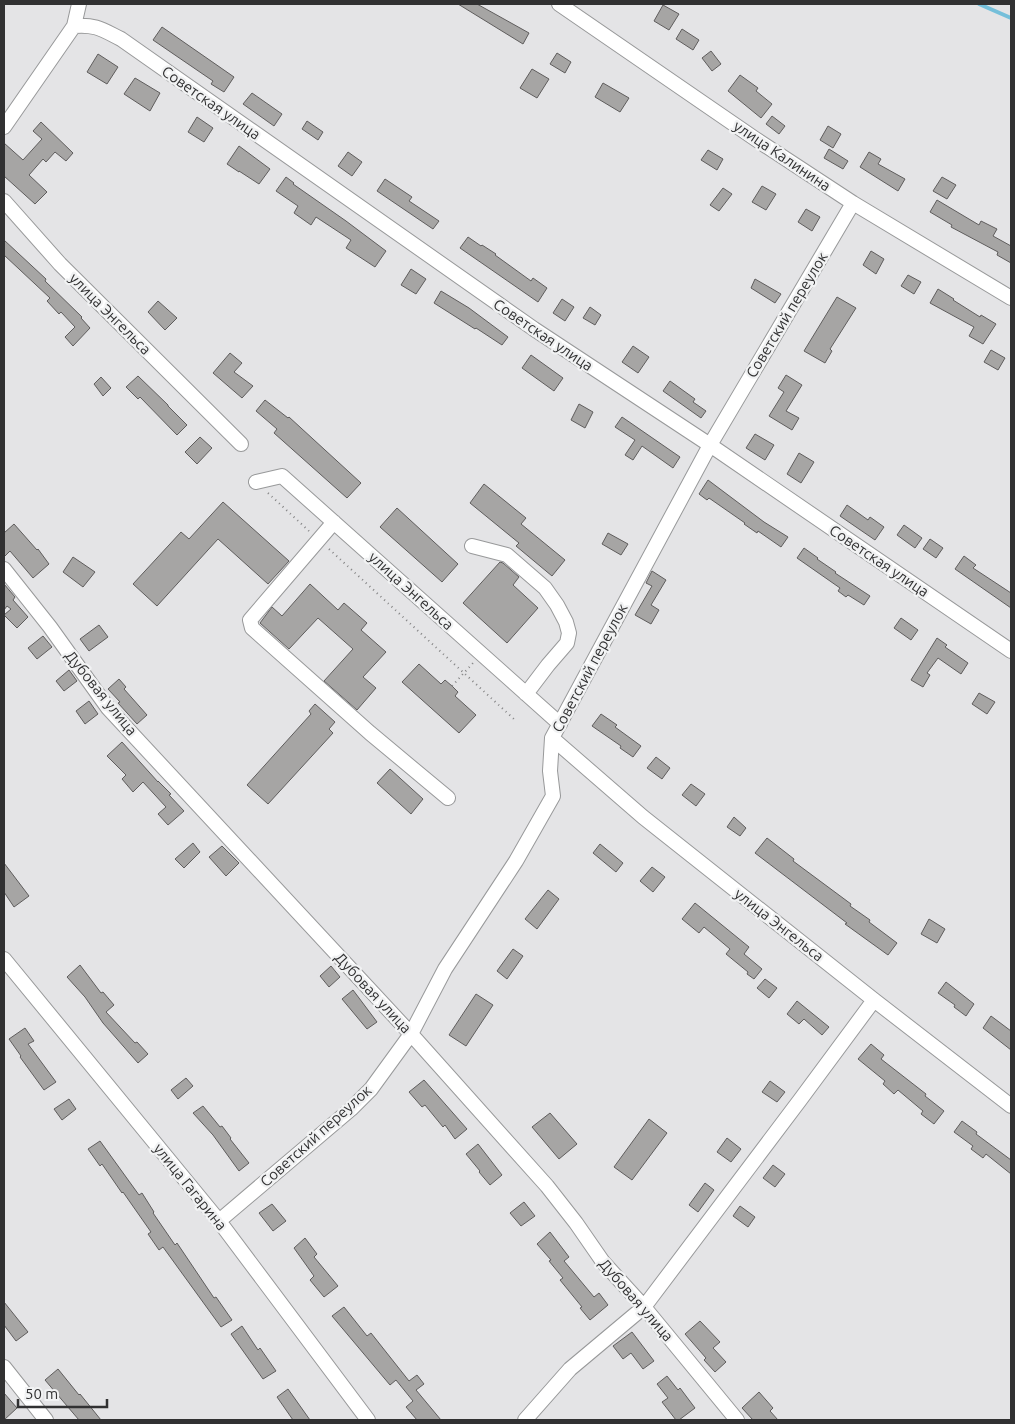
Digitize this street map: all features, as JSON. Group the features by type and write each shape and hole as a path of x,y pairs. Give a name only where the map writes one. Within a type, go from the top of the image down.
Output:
{"street":[{"path":"4,127 74,26 78,4"},
{"name":"улица Калинина","path":"559,4 853,204 1011,298"},
{"name":"Советская улица","path":"74,26 89,24 121,39 534,330 710,445 1011,651"},
{"name":"улица Энгельса","path":"4,201 60,264 241,444"},
{"name":"Советский переулок","path":"219,1221 351,1109 371,1089 411,1034 445,969 516,862 553,796 550,771 552,738 710,445 853,204"},
{"name":"улица Энгельса","path":"256,482 282,476 560,724"},
{"path":"334,522 250,620 252,628 370,733 448,798"},
{"path":"472,546 507,555 545,588 566,622 569,633 567,642 526,694"},
{"name":"Дубовая улица","path":"4,570 50,627 108,708 411,1034 547,1186 576,1223 602,1262 644,1307 737,1420"},
{"name":"улица Энгельса","path":"552,738 643,817 1011,1106"},
{"name":"улица Гагарина","path":"4,959 8,974 219,1221 368,1420"},
{"path":"525,1420 570,1369 644,1307 874,1000"},
{"path":"4,1368 46,1420"}],"path":[{"path":"256,482 515,720"},
{"path":"452,686 482,654"}],"building":[{"path":"458,4 477,4 529,33 523,44"},
{"path":"663,5 679,14 669,30 654,21"},
{"path":"162,27 234,77 224,92 211,84 213,81 153,40"},
{"path":"682,29 699,40 693,50 676,39"},
{"path":"711,51 721,64 712,71 702,58"},
{"path":"557,53 571,62 565,73 550,64"},
{"path":"98,54 118,67 107,84 87,72"},
{"path":"532,69 549,79 537,98 520,88"},
{"path":"740,75 758,88 756,91 772,104 761,118 728,91"},
{"path":"135,78 160,93 150,111 124,94"},
{"path":"603,83 629,98 620,112 595,97"},
{"path":"252,93 282,114 274,126 243,104"},
{"path":"772,116 785,126 779,134 766,124"},
{"path":"197,117 213,128 204,142 188,132"},
{"path":"307,121 323,132 318,140 302,129"},
{"path":"41,122 73,153 66,161 55,152 46,162 43,159 29,175 47,192 35,204 4,176 4,143 23,160 42,139 33,131"},
{"path":"828,126 841,134 833,148 820,140"},
{"path":"239,146 270,169 259,184 227,164"},
{"path":"829,149 848,161 843,169 824,158"},
{"path":"708,150 723,159 717,170 701,160"},
{"path":"348,152 362,162 352,176 338,166"},
{"path":"869,152 881,159 878,164 905,179 898,191 860,167"},
{"path":"286,177 386,251 375,267 346,248 351,240 316,217 311,225 294,213 298,206 276,191"},
{"path":"942,177 956,185 947,199 933,191"},
{"path":"385,179 412,197 409,201 439,221 433,229 377,191"},
{"path":"762,186 776,194 766,210 752,202"},
{"path":"723,188 732,194 719,211 710,205"},
{"path":"937,200 979,225 981,221 997,229 993,236 1011,246 1011,263 997,255 998,252 951,227 952,225 930,212"},
{"path":"806,209 820,217 812,231 798,222"},
{"path":"468,237 496,254 531,281 533,278 547,288 538,302 460,248"},
{"path":"4,240 46,279 45,281 82,317 90,328 73,346 65,337 75,327 47,301 50,298 4,255"},
{"path":"871,251 884,259 876,274 863,265"},
{"path":"411,269 426,279 416,294 401,285"},
{"path":"908,275 921,282 914,294 901,286"},
{"path":"755,279 781,294 775,303 751,288"},
{"path":"938,289 980,317 981,315 996,324 983,344 969,336 974,327 930,303"},
{"path":"441,291 469,308 508,337 502,345 434,303"},
{"path":"837,297 856,308 830,349 832,351 825,363 804,351"},
{"path":"562,299 574,307 565,321 553,313"},
{"path":"158,301 177,318 165,330 148,312"},
{"path":"590,307 601,315 595,325 583,318"},
{"path":"633,346 649,357 638,373 622,362"},
{"path":"991,350 1005,358 998,370 984,362"},
{"path":"230,353 242,363 234,372 253,386 242,398 213,373"},
{"path":"531,355 563,378 554,391 522,368"},
{"path":"786,375 802,385 786,411 799,418 792,430 769,416 784,392 778,388"},
{"path":"138,376 187,425 177,435 140,397 138,399 126,387"},
{"path":"101,377 111,388 103,396 94,384"},
{"path":"670,381 695,399 693,402 706,411 701,418 663,391"},
{"path":"265,400 289,417 361,483 347,498 274,433 277,429 256,411"},
{"path":"579,404 593,412 585,428 571,420"},
{"path":"622,417 680,457 673,468 642,446 633,460 625,455 635,440 615,427"},
{"path":"755,434 774,445 765,460 746,448"},
{"path":"200,437 212,448 197,464 185,452"},
{"path":"799,453 814,462 801,483 787,474"},
{"path":"708,480 764,522 788,537 781,547 758,531 757,533 709,498 707,500 699,494"},
{"path":"484,484 526,518 521,524 565,560 552,576 516,546 519,543 470,503"},
{"path":"223,502 289,561 268,584 218,539 157,606 133,584 181,532 189,539"},
{"path":"847,505 868,520 870,517 884,527 875,540 840,516"},
{"path":"397,508 458,564 442,582 380,527"},
{"path":"14,524 38,549 49,564 33,578 10,551 4,557 4,533"},
{"path":"904,525 922,538 915,548 897,535"},
{"path":"608,533 628,544 621,555 602,544"},
{"path":"930,539 943,548 936,558 923,549"},
{"path":"804,548 835,573 870,596 864,605 848,595 846,597 838,591 840,588 797,558"},
{"path":"964,556 976,565 973,568 1011,593 1011,608 955,569"},
{"path":"73,557 95,572 83,587 63,572"},
{"path":"500,562 519,577 513,585 538,608 507,643 463,603"},
{"path":"652,571 666,580 651,605 659,610 651,624 635,615 652,586 646,583"},
{"path":"4,584 15,597 13,600 28,617 17,628 4,615 11,609 7,606 4,610"},
{"path":"310,584 338,610 344,603 367,623 361,630 386,652 363,677 376,688 357,710 324,681 353,649 318,618 289,649 260,623 272,607 282,616"},
{"path":"901,618 918,630 911,640 894,628"},
{"path":"99,625 108,637 89,651 80,639"},
{"path":"43,636 52,647 37,659 28,648"},
{"path":"937,638 947,645 945,647 968,663 961,674 938,658 927,673 930,675 923,687 911,680"},
{"path":"419,664 441,684 445,680 452,686 458,692 455,696 476,715 459,733 402,682"},
{"path":"69,670 77,681 64,691 56,681"},
{"path":"119,679 126,687 124,689 147,715 137,724 108,689"},
{"path":"979,693 995,702 987,714 972,704"},
{"path":"89,701 98,714 85,724 76,711"},
{"path":"315,704 335,722 329,729 333,733 268,804 247,785 311,714 309,711"},
{"path":"601,714 641,746 633,757 620,748 621,746 592,726"},
{"path":"122,742 171,794 169,795 184,811 168,825 158,814 166,807 143,782 133,792 122,779 126,775 107,756"},
{"path":"656,757 670,768 662,779 647,768"},
{"path":"390,769 423,799 411,814 377,783"},
{"path":"691,784 705,794 696,806 682,795"},
{"path":"734,817 746,828 740,836 727,827"},
{"path":"767,838 794,859 793,861 851,904 850,906 897,943 888,955 845,924 847,923 755,853"},
{"path":"193,843 200,852 184,868 175,859"},
{"path":"600,844 623,863 616,872 593,853"},
{"path":"222,846 239,863 226,876 209,857"},
{"path":"4,863 29,896 14,907 4,892"},
{"path":"652,867 665,877 653,892 640,881"},
{"path":"548,890 559,899 537,929 525,919"},
{"path":"695,903 749,947 744,954 762,969 754,979 726,954 730,949 704,927 699,933 682,919"},
{"path":"929,919 945,929 937,943 921,934"},
{"path":"513,949 523,956 507,979 497,971"},
{"path":"80,965 101,993 103,992 114,1005 106,1012 148,1054 138,1063 103,1023 85,997 67,977"},
{"path":"331,966 340,977 329,987 320,976"},
{"path":"765,979 777,988 769,998 757,988"},
{"path":"946,982 974,1004 966,1016 954,1007 955,1005 938,993"},
{"path":"353,990 377,1022 367,1029 342,999"},
{"path":"476,994 493,1005 466,1046 449,1035"},
{"path":"797,1001 829,1027 822,1035 804,1019 799,1024 787,1014"},
{"path":"991,1016 1011,1031 1011,1050 983,1028"},
{"path":"25,1028 34,1041 28,1044 56,1082 44,1090 9,1039"},
{"path":"871,1044 884,1055 881,1059 926,1094 925,1096 944,1111 934,1124 921,1114 923,1111 898,1090 894,1094 883,1084 885,1081 858,1059"},
{"path":"186,1078 193,1086 178,1099 171,1090"},
{"path":"424,1080 467,1129 455,1139 445,1125 443,1127 425,1105 422,1107 409,1092"},
{"path":"770,1081 785,1092 777,1102 762,1092"},
{"path":"69,1099 76,1109 62,1120 54,1109"},
{"path":"203,1106 220,1127 222,1126 249,1163 239,1171 213,1135 193,1113"},
{"path":"550,1113 577,1144 559,1159 532,1127"},
{"path":"649,1119 667,1133 632,1180 614,1167"},
{"path":"962,1121 1011,1160 1011,1174 986,1154 983,1158 971,1149 973,1146 954,1132"},
{"path":"727,1138 741,1149 731,1162 717,1152"},
{"path":"100,1141 139,1195 142,1193 175,1245 177,1243 214,1298 216,1297 232,1320 221,1327 163,1247 159,1250 148,1234 151,1232 123,1192 88,1149"},
{"path":"478,1144 502,1175 490,1185 466,1154"},
{"path":"773,1165 785,1174 775,1187 763,1178"},
{"path":"705,1183 714,1190 698,1212 689,1205"},
{"path":"524,1202 535,1216 521,1226 510,1213"},
{"path":"272,1204 286,1221 273,1231 259,1213"},
{"path":"740,1206 755,1217 748,1227 733,1216"},
{"path":"550,1232 569,1257 564,1261 594,1297 599,1293 608,1305 590,1320 560,1280 563,1278 549,1261 551,1260 537,1244"},
{"path":"305,1238 317,1254 314,1257 338,1286 324,1297 310,1280 314,1276 294,1248"},
{"path":"4,1302 28,1332 16,1341 4,1325"},
{"path":"344,1307 367,1336 371,1333 409,1381 417,1375 424,1384 416,1390 441,1420 417,1420 406,1407 413,1401 396,1380 390,1385 332,1316"},
{"path":"700,1321 720,1342 713,1348 726,1362 715,1372 704,1360 706,1358 685,1334"},
{"path":"242,1326 258,1350 260,1348 276,1371 263,1379 231,1334"},
{"path":"632,1332 654,1361 643,1369 631,1353 623,1359 613,1346"},
{"path":"58,1369 101,1420 79,1420 45,1380"},
{"path":"667,1376 678,1390 680,1388 695,1408 679,1420 676,1420 662,1402 668,1398 657,1384"},
{"path":"288,1389 310,1420 293,1420 277,1397"},
{"path":"759,1392 773,1408 770,1411 778,1420 753,1420 742,1408"},
{"path":"4,1393 17,1408 4,1420"}],"waterway":[{"path":"979,4 1011,18"}]}
